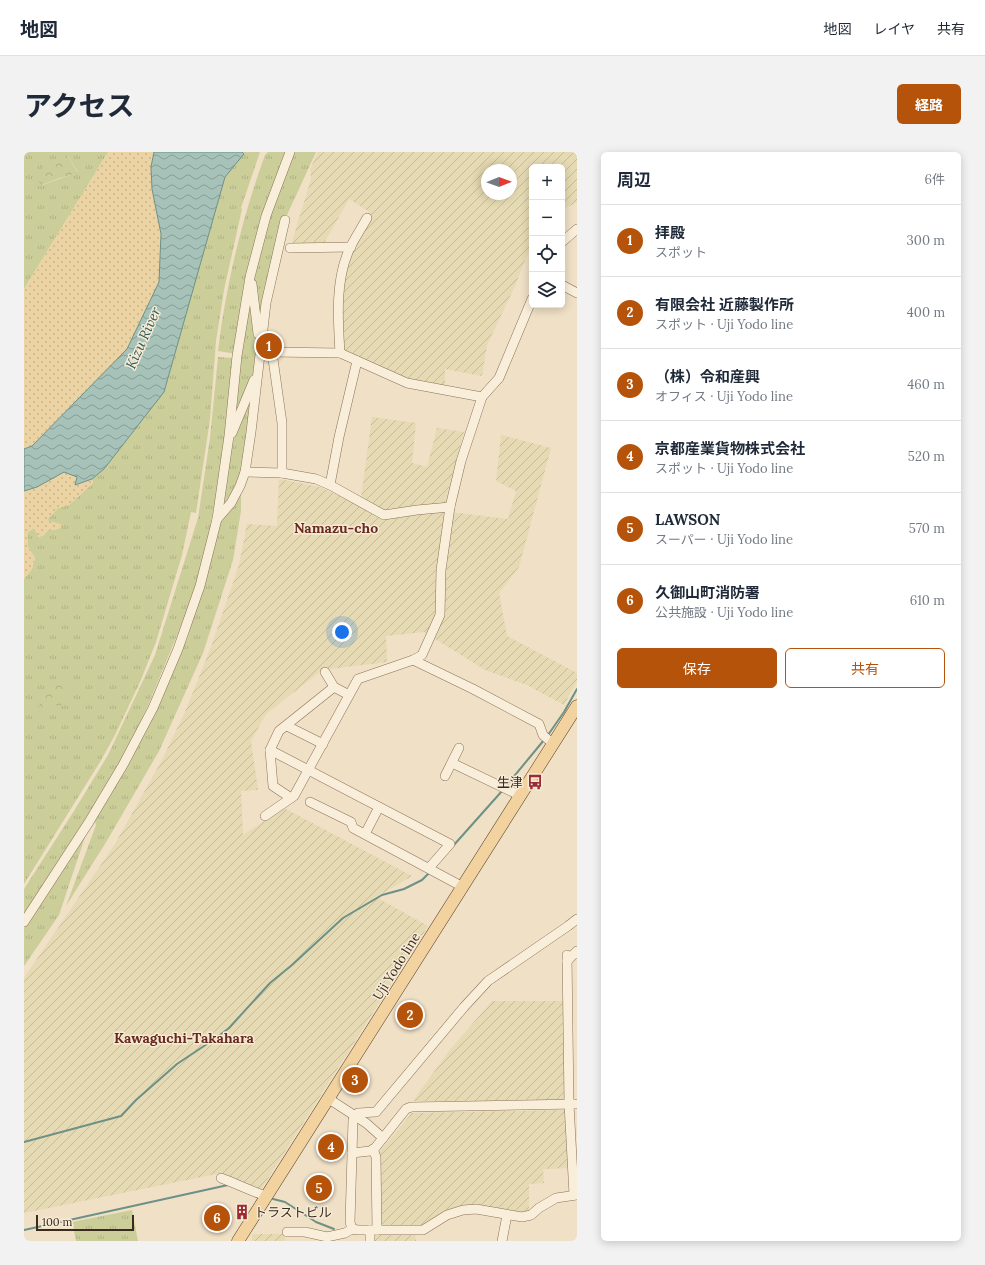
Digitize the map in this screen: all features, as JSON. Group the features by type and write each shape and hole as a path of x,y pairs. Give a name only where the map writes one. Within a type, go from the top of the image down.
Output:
{"main road":[{"name":"Uji Yodo line","path":"238,1241 577,706"}],"street":[{"path":"24,922 93,815 123,765 153,708 178,649 200,586 217,520 229,436 237,356 250,278 266,216 290,152"},
{"path":"340,353 338,324 340,288 343,268 351,247 367,218"},
{"path":"217,520 230,504 240,486 245,472 266,303 285,220"},
{"path":"565,239 577,229"},
{"path":"290,248 351,247"},
{"path":"229,436 233,431 254,381 255,369 260,359 252,279 250,278"},
{"path":"565,286 577,293"},
{"path":"264,816 294,796 358,679 413,660 422,655 440,615 441,570 450,507 461,461 482,397 499,378 529,306"},
{"path":"260,359 269,359 272,352"},
{"path":"272,352 340,353 407,383 482,397"},
{"path":"272,352 282,423 282,473"},
{"path":"330,485 339,437 357,361"},
{"path":"245,472 282,473 316,479 330,485 384,515 450,507"},
{"path":"413,660 473,689 539,724 543,735 553,744"},
{"path":"325,672 334,687 349,696"},
{"path":"291,798 273,786 270,750 279,731 334,687"},
{"path":"287,726 323,744"},
{"path":"445,776 459,748"},
{"path":"270,750 450,844 429,868"},
{"path":"452,763 520,796"},
{"path":"310,802 351,822 353,828 463,886"},
{"path":"365,834 379,807"},
{"path":"347,1234 350,1222 353,1120 358,1113 376,1112 379,1110 464,1007 488,981 577,919"},
{"path":"287,1232 305,1232 318,1236 327,1236 347,1234 358,1230 423,1230 447,1215 463,1210 476,1209 507,1215 531,1215 539,1208 556,1198 576,1195 567,958 577,952"},
{"path":"329,1099 366,1123 383,1138"},
{"path":"352,1153 370,1151 373,1149 406,1109 411,1107 573,1104"},
{"path":"370,1241 374,1230 376,1157 373,1149"},
{"path":"221,1178 266,1196"},
{"path":"502,1241 507,1215"}],"shaded area":[{"path":"318,152 577,152 577,202 565,208 565,164 529,164 529,251 515,286 487,345 482,376 445,369 445,389 407,381 342,352 341,289 351,246 370,212 349,199 323,245 294,247 292,242 311,179 310,169"},
{"path":"372,417 416,423 412,463 427,467 437,428 464,432 445,502 451,512 508,519 516,491 496,481 501,435 551,448 519,567 499,593 507,636 577,673 577,681 564,705 527,685 485,670 424,632 386,636 387,662 322,670 266,714 251,741 258,790 241,791 243,835 284,808 412,876 376,897 428,926 260,1191 221,1173 24,1213 24,978 115,844 162,760 185,712 211,647 239,565 247,524 277,526 279,479 320,487 360,506"},
{"path":"492,1001 565,1001 565,1101 413,1101 449,1051"},
{"path":"567,1110 570,1168 543,1169 544,1183 529,1184 529,1212 516,1213 480,1207 419,1227 378,1227 377,1155 412,1113"},
{"path":"415,1233 416,1241 373,1241 373,1234"},
{"path":"252,1234 285,1234 285,1241 252,1241"}],"green space":[{"path":"24,152 108,152 24,289","holes":["67,155 78,172 40,186"]},
{"path":"242,152 260,152 241,208 224,290 216,341 210,419 196,513 191,512 182,555 156,642 140,682 115,735 100,762 24,884 24,579 32,569 35,558 28,547 28,532 34,528 39,537 44,535 48,530 58,530 54,523 46,521 58,508 69,505 93,483 92,479 104,469 164,392 225,177 244,154"},
{"path":"268,152 287,152 271,194 237,354 218,351 225,301 242,227 265,155"},
{"path":"293,152 316,152 287,215 283,219 260,332 253,273 268,218"},
{"path":"67,155 78,173 39,186 43,168 49,163"},
{"path":"250,291 256,331 255,364 247,392 233,429 240,359"},
{"path":"218,357 234,358 226,438 212,518 196,589 147,708 122,760 88,818 24,917 24,889 108,755 155,655 198,518 210,438"},
{"path":"255,384 239,483 221,512 234,438"},
{"path":"241,489 241,511 233,560 203,653 159,751 108,839 66,906 96,825 94,818 156,710 188,637 221,521"},
{"path":"63,678 72,684 60,707 53,704 46,711 37,711 41,701 39,694 51,690"},
{"path":"87,831 59,915 24,966 24,928"},
{"path":"132,1210 138,1241 76,1241 72,1222"}],"sand":[{"path":"108,152 154,152 151,167 152,189 161,234 159,282 127,349 31,446 24,449 24,289"},
{"path":"64,471 77,477 75,485 92,479 93,483 69,505 58,508 47,520 63,525 58,530 48,530 44,535 38,537 34,528 28,532 28,547 35,558 32,569 24,579 24,491 37,487"}],"water":[{"name":"Kizu River","path":"154,152 242,152 244,154 225,177 164,392 104,469 92,479 75,485 77,477 64,472 37,487 24,491 24,449 32,446 127,349 159,282 161,234 152,189 151,167"}],"waterway":[{"path":"548,735 564,712 577,689"},
{"path":"506,786 544,740"},
{"path":"453,846 502,791"},
{"path":"24,1142 121,1116 136,1100 177,1064 229,1028 270,983 343,918 382,895 404,889 422,880 429,873"},
{"path":"24,1230 228,1185"},
{"path":"273,1199 285,1202 316,1222 334,1229"}],"place":[{"name":"拝殿","path":"269,346"},
{"name":"生津","path":"535,782"},
{"name":"有限会社 近藤製作所","path":"410,1015"},
{"name":"（株）令和産興","path":"355,1080"},
{"name":"京都産業貨物株式会社","path":"331,1147"},
{"name":"LAWSON","path":"319,1188"},
{"name":"トラストビル","path":"242,1212"},
{"name":"久御山町消防署","path":"217,1218"}],"district":[{"name":"Namazu-cho","path":"336,528"},
{"name":"Kawaguchi-Takahara","path":"184,1038"}]}
